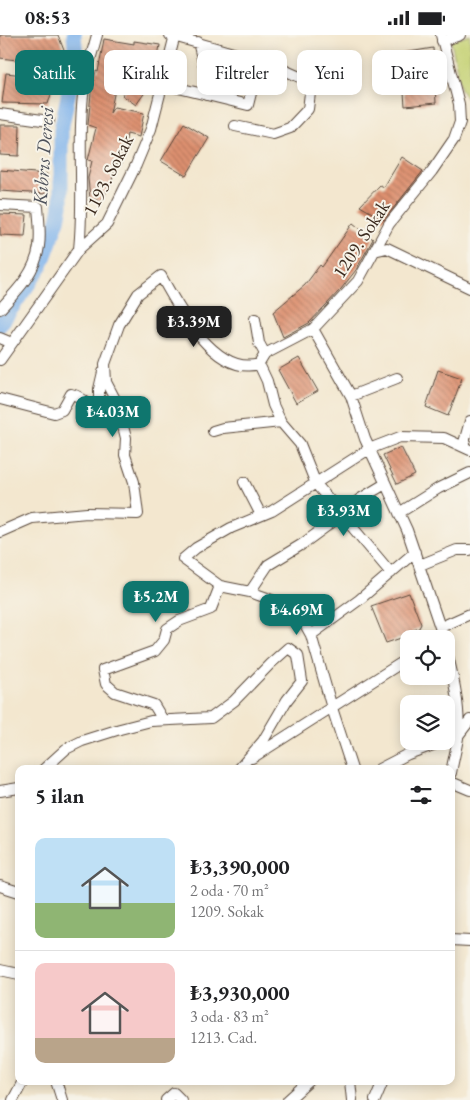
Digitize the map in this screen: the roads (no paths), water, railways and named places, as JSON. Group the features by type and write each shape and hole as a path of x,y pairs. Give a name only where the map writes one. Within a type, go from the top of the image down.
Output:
{"street":[{"path":"79,249 81,132 85,89 97,35"},
{"path":"170,35 224,50"},
{"name":"1193. Sokak","path":"170,50 174,35"},
{"path":"442,38 460,35"},
{"name":"1209. Sokak","path":"264,355 313,329 358,281 388,224 432,171 454,139 460,122 459,104 442,38"},
{"path":"198,42 200,50"},
{"path":"235,126 273,134 290,128 308,109 310,93 302,78 287,72"},
{"name":"1193. Sokak","path":"0,360 79,249 108,224 151,129 159,95"},
{"path":"206,95 248,105 250,95"},
{"path":"459,104 470,108"},
{"path":"0,115 49,121"},
{"path":"0,205 38,207 40,246 34,266 18,289 0,309"},
{"path":"374,251 387,248 470,288"},
{"path":"0,399 54,413 62,410 72,394 80,396 92,411 94,420 99,419 99,389 105,364 119,325 138,294 161,275 181,312 218,355 231,362 252,366 259,364 264,355 259,343 255,319"},
{"path":"313,329 350,396 369,449 415,552 440,630"},
{"path":"0,338 12,343"},
{"path":"0,532 32,518 55,515 138,514 134,482 125,455 126,438 117,403 106,382 105,364"},
{"path":"259,364 281,423 300,444 316,484 391,573"},
{"path":"350,396 397,378"},
{"path":"351,765 311,635 300,617 286,606 250,592 220,586 183,559 205,543 272,511 369,449 400,437 444,439 466,448 470,421"},
{"path":"213,431 223,428 281,423"},
{"path":"399,513 439,488 470,473"},
{"path":"244,482 261,515"},
{"path":"250,592 268,565 301,545 342,515 360,499 385,484"},
{"path":"420,565 457,550 470,550"},
{"path":"311,635 359,600 415,552"},
{"path":"163,720 154,705 115,692 106,684 103,670 155,651 164,640 167,629 179,621 211,609 220,586"},
{"path":"449,630 470,614"},
{"path":"48,765 66,749 82,741 120,729 163,720 186,721 211,718 234,701 288,648 298,655 302,681 287,700 263,741 242,765"},
{"path":"242,765 400,664"},
{"path":"453,765 458,736 454,685"},
{"path":"455,737 470,720"},
{"path":"387,765 419,750"},
{"path":"455,784 470,790"},
{"path":"0,791 15,789"},
{"path":"0,886 15,891"},
{"path":"455,940 470,941"},
{"path":"0,970 15,973"},
{"path":"13,1100 21,1085"},
{"path":"57,1085 62,1100"},
{"path":"288,1100 305,1085"},
{"path":"350,1085 352,1100"},
{"path":"375,1100 381,1085"},
{"path":"166,1100 174,1093 181,1100"}],"waterway":[{"name":"Kıbrıs Deresi","path":"0,325 41,266 58,220 61,206 61,130 76,57 74,35"}]}
